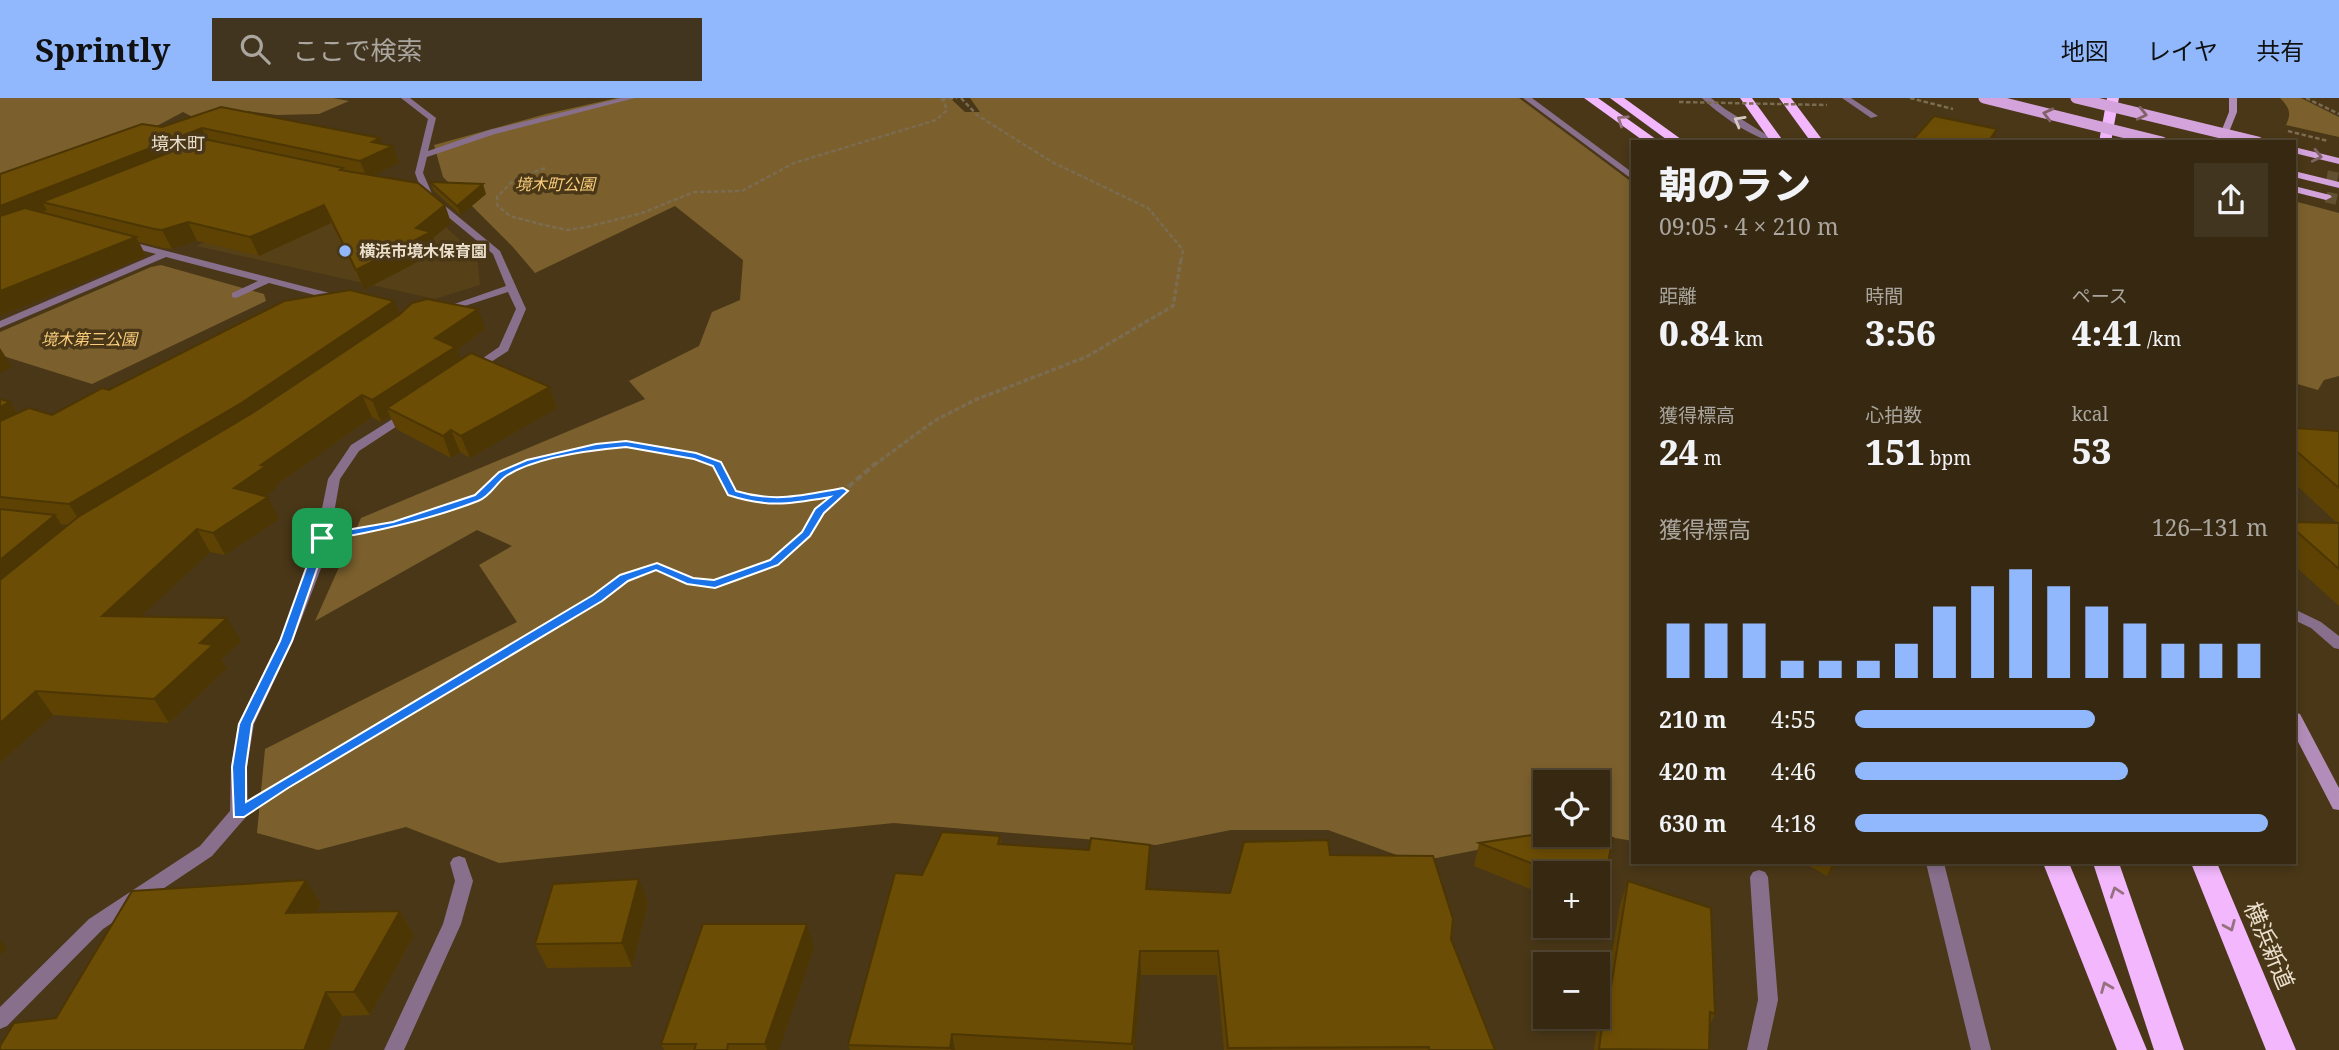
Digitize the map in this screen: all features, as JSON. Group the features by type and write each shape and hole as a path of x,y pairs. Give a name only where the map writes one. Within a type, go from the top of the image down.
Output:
{"highway":[{"path":"1590,98 1651,140"},
{"path":"1616,98 1676,140"},
{"path":"1746,98 1775,140"},
{"path":"2103,138 2113,98"},
{"path":"1786,99 1817,140"},
{"path":"2056,864 2132,1050"},
{"path":"2106,864 2169,1050"},
{"name":"横浜新道","path":"2203,864 2281,1050"}],"main road":[{"path":"1984,98 2154,140"},
{"path":"2076,98 2250,140"},
{"path":"2296,150 2339,161"},
{"path":"2296,168 2327,176"},
{"path":"2296,174 2339,185"},
{"path":"2296,190 2326,197"}],"street":[{"path":"405,98 432,118 419,173 429,197"},
{"path":"422,156 492,132 631,98"},
{"path":"1527,98 1631,176"},
{"path":"1706,98 1721,111 1772,140"},
{"path":"1846,98 1874,116"},
{"path":"2222,140 2233,112 2233,98"},
{"path":"415,194 429,197 498,253 520,309 504,349 458,379"},
{"path":"114,240 349,302"},
{"path":"0,325 167,253"},
{"path":"236,295 268,280"},
{"path":"426,315 510,288"},
{"path":"297,297 310,291"},
{"path":"0,1020 96,924 206,851 239,813 239,767 246,724 286,641 320,553 334,479 355,447 424,402"},
{"path":"2296,615 2316,625 2339,644"},
{"path":"2296,722 2339,804"},
{"path":"394,1050 452,924 464,881 459,863"},
{"path":"1935,864 1981,1050"},
{"path":"1757,1050 1768,1000 1759,877"}],"path":[{"path":"239,813 283,784 597,598 624,578 657,566 691,582 715,584 774,563 806,534 819,512 882,458 934,421 975,400 1086,358 1173,306 1183,250 1148,208 1052,162 977,115 959,98 940,98"},
{"path":"545,168 514,180 503,188 497,197 497,205 510,216 540,225 566,230 587,227 642,213 694,192 743,191 794,163 936,120 946,111 945,102 940,98"},
{"path":"2306,98 2339,114"},
{"path":"1679,102 1827,105"},
{"path":"322,538 395,525 479,498 502,474 531,463 596,447 626,444 696,456 717,464 732,493 758,501 782,502 843,491"}],"shaded area":[{"name":"横浜市境木保育園","path":"377,200 431,213 477,256 480,285 435,299 196,246 259,219"}],"green space":[{"path":"0,98 333,98 349,101 319,114 277,115 247,111 208,125 183,112 140,135 0,190"},
{"name":"境木町公園","path":"617,98 950,98 965,112 980,112 970,98 1519,98 1631,182 1631,841 1610,837 1610,770 1533,770 1533,839 1416,862 1328,830 1231,830 1156,845 894,823 499,863 406,827 318,850 257,833 265,749 517,622 479,565 512,546 477,530 315,621 361,518 645,399 629,381 699,346 712,312 740,300 743,260 675,206 535,273 443,177 434,145 546,114"},
{"path":"2280,98 2301,98 2339,117 2339,137 2286,125 2289,110"},
{"path":"2296,202 2339,213 2339,376 2324,380 2318,390 2296,384"},
{"name":"境木第三公園","path":"161,265 264,294 266,301 92,384 0,355 0,332"}],"building":[{"path":"221,107 380,138 372,142 393,146 360,161 202,128 0,206 0,174 142,124 162,127"},
{"path":"1934,116 1997,129 1989,140 1913,140"},
{"path":"204,139 343,168 340,170 418,183 445,205 416,228 431,232 356,270 324,205 250,237 188,222 162,230 154,229 42,202"},
{"path":"430,182 483,184 457,206"},
{"path":"25,208 136,237 0,291 0,216"},
{"path":"350,290 394,301 243,402 69,504 0,497 0,421 29,408 52,415 102,388 109,390 284,301"},
{"path":"427,299 478,309 435,338 455,347 372,400 362,395 261,465 266,466 234,488 268,497 213,533 197,529 102,616 227,618 200,643 213,645 154,699 36,691 0,723 0,580 78,517 254,412 399,315 412,303"},
{"path":"471,353 550,387 461,436 451,430 443,436 387,408"},
{"path":"0,399 10,402 0,407"},
{"path":"2296,428 2339,431 2339,488 2296,451"},
{"path":"0,509 55,515 0,560"},
{"path":"2296,522 2339,523 2339,569 2296,531"},
{"path":"942,832 1000,836 998,844 1089,850 1091,838 1150,845 1146,889 1230,893 1244,842 1328,840 1330,855 1433,856 1453,919 1451,939 1495,1050 1429,1050 1429,1047 1228,1048 1218,951 1140,951 1132,1044 952,1034 950,1048 848,1045 895,873 922,875"},
{"path":"1533,835 1533,847 1610,847 1610,837 1613,838 1608,861 1533,861 1533,864 1479,843"},
{"path":"639,879 622,943 535,944 553,884"},
{"path":"306,880 286,913 400,911 354,992 326,992 304,1050 0,1050 14,1023 56,1018 132,891"},
{"path":"1628,881 1711,908 1715,1014 1710,1012 1709,1050 1599,1049 1602,1029 1610,1029 1611,987"},
{"path":"703,924 807,924 765,1044 728,1044 727,1050 694,1050 696,1044 661,1044"}],"tunnel":[{"path":"2327,176 2339,178"},
{"path":"2326,197 2339,200"}],"place":[{"name":"横浜市境木保育園","path":"345,251"}],"district":[{"name":"境木町","path":"178,143"}],"route":[{"path":"626,444 696,456 717,464 732,493 758,501 782,502 843,491 819,512 806,534 774,563 715,584 691,582 657,566 624,578 597,598 283,784 239,813 239,767 246,724 286,641 320,553 322,538 395,525 479,498 502,474 531,463 596,447 626,444"}]}
